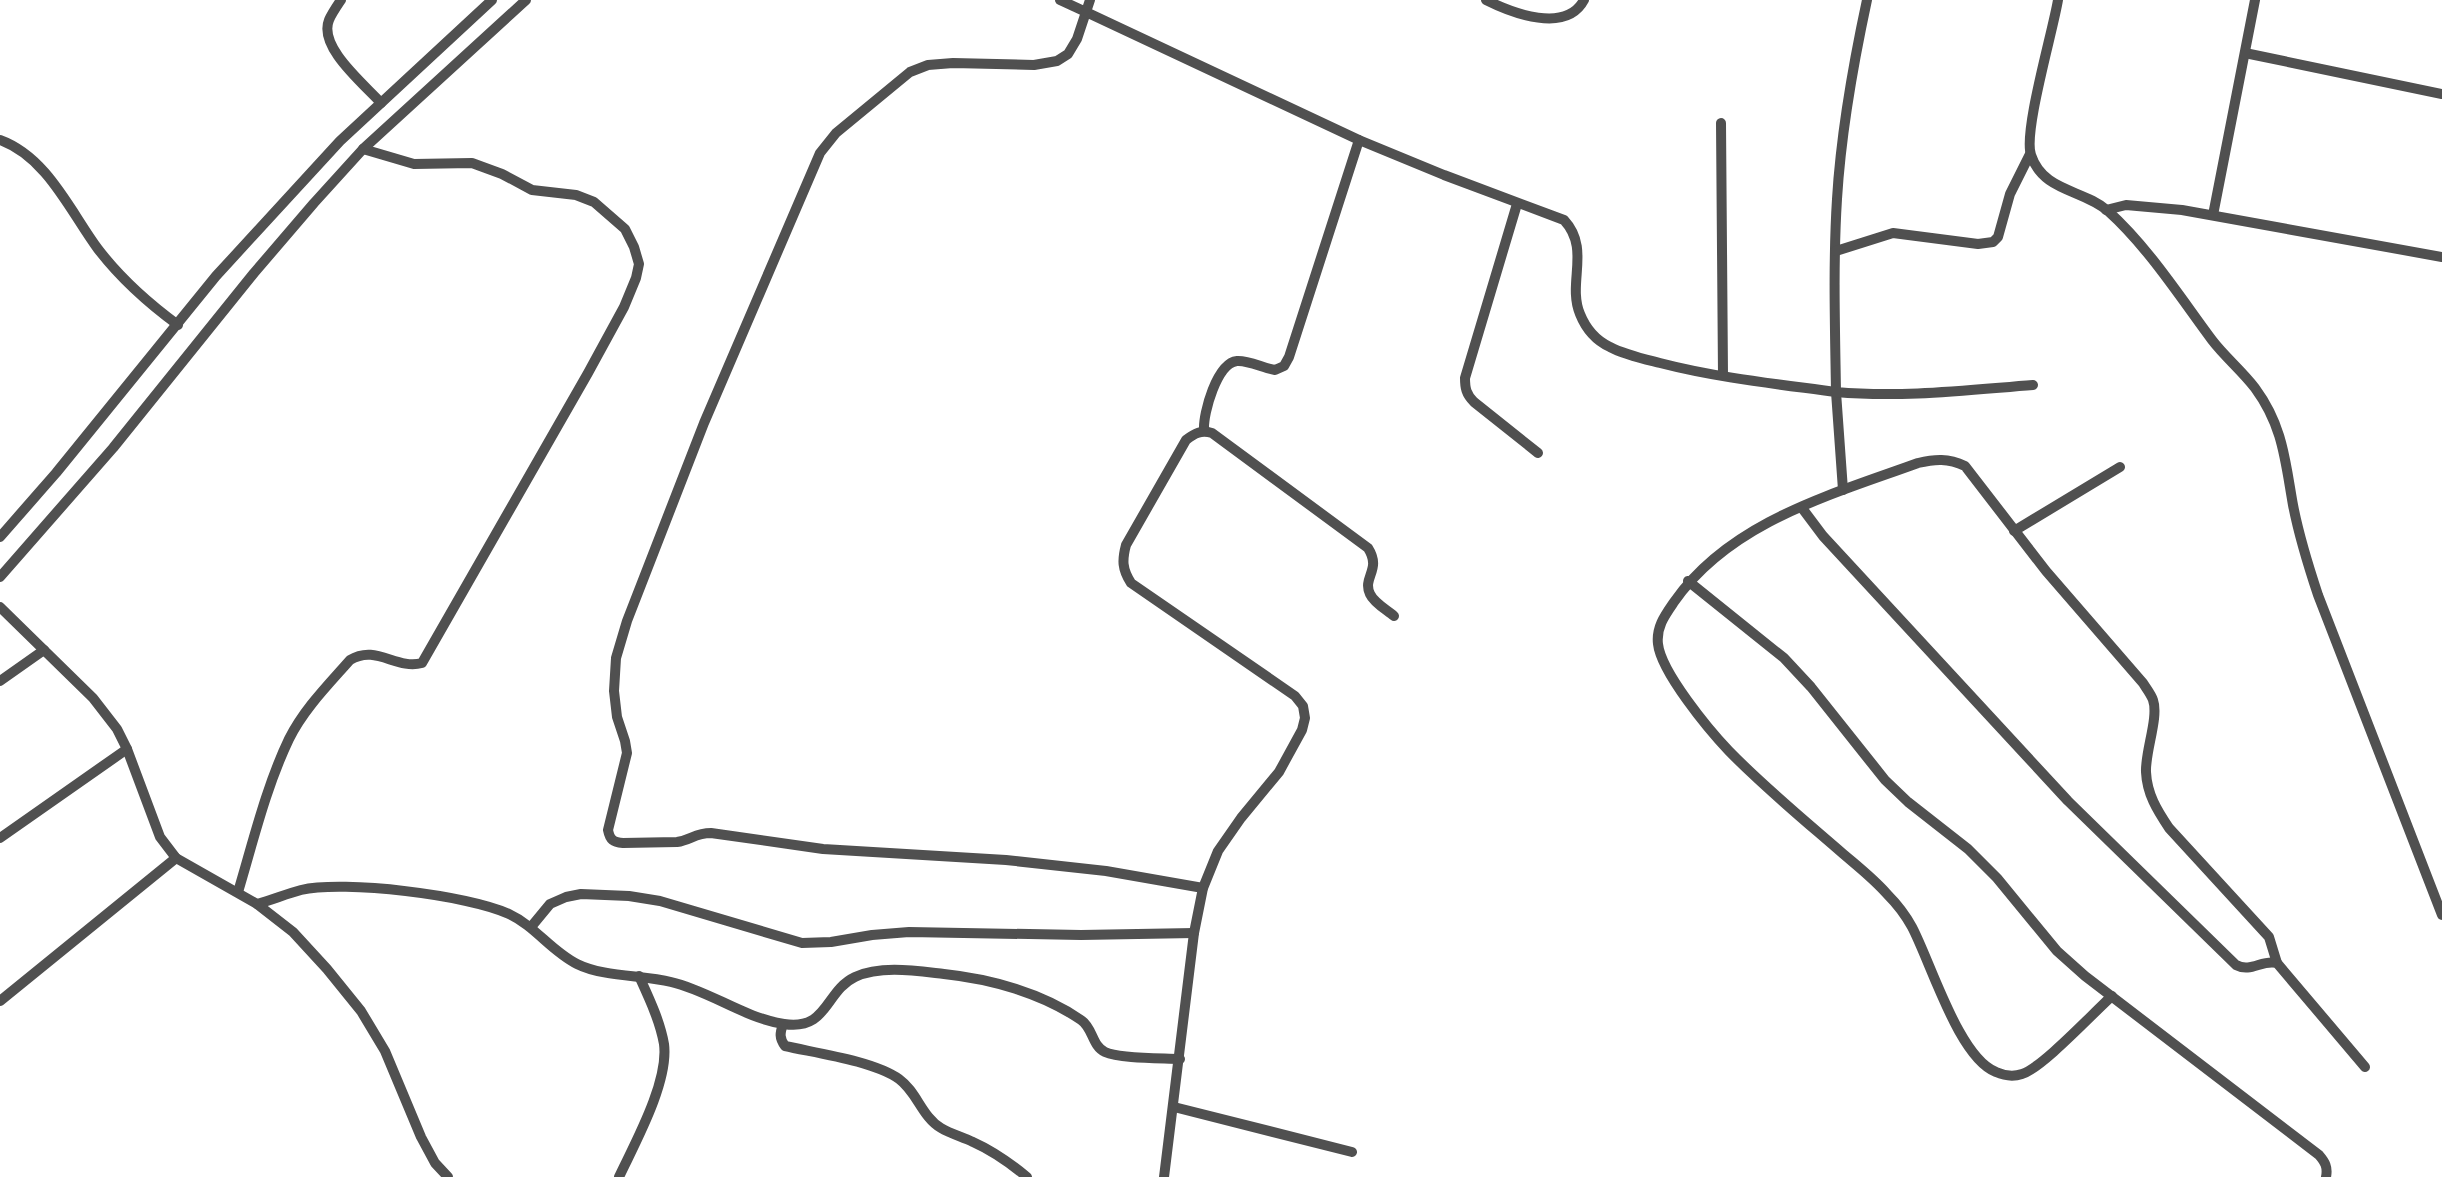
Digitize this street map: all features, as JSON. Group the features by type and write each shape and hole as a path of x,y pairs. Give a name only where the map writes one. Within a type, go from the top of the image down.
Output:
{"street":[{"path":"341,0 328,21 328,34 332,50 381,103"},
{"path":"0,537 56,473 216,276 340,141 492,0"},
{"path":"0,577 112,448 254,273 363,149 526,0"},
{"path":"1060,0 1359,140 1517,204 1564,220 1572,230 1577,244 1579,312 1588,331 1609,347 1641,358 1687,370 1836,392 1874,395 1915,394 2034,385"},
{"path":"1090,0 1077,39 1068,54 1056,61 1034,65 953,63 928,65 910,72 836,133 820,153 704,423 626,621 616,658 614,692 627,753 608,830 610,838 614,842 623,844 677,842 684,841 695,834 711,833 823,849 1052,864 1106,871 1203,888"},
{"path":"1486,0 1502,8 1537,17 1557,18 1571,16 1579,9 1584,0"},
{"path":"1843,490 1836,392 1837,198 1845,118 1867,0"},
{"path":"1836,250 1894,233 1978,244 1993,242 1998,237 2010,194 2030,154 2033,116 2058,0"},
{"path":"2213,215 2227,134 2255,0"},
{"path":"2245,53 2442,94"},
{"path":"1721,123 1723,375"},
{"path":"0,140 21,149 37,164 52,182 98,250 123,279 150,304 178,325"},
{"path":"1204,430 1204,412 1222,371 1229,364 1242,361 1274,370 1284,366 1289,358 1359,140"},
{"path":"238,892 271,784 290,738 313,702 350,660 358,655 380,655 400,664 414,666 422,663 429,654 464,588 624,307 636,278 639,264 634,247 625,229 594,202 576,195 532,190 502,174 472,163 414,164 363,149"},
{"path":"2030,154 2037,168 2047,180 2106,210 2154,263 2214,342 2254,387 2271,412 2280,434 2302,545 2315,587 2442,914"},
{"path":"1517,204 1465,378 1465,387 1468,395 1474,402 1538,453"},
{"path":"2106,210 2126,205 2151,205 2442,257"},
{"path":"1164,1177 1180,1060 1194,933 1203,888 1218,851 1241,818 1279,772 1302,730 1305,718 1303,706 1295,696 1131,583 1124,572 1122,558 1126,545 1186,440 1195,433 1204,430 1223,439 1368,548 1373,556 1375,567 1368,586 1370,594 1394,616"},
{"path":"2112,996 2039,1064 2024,1074 2011,1076 1997,1073 1983,1066 1958,1028 1911,925 1887,894 1730,751 1705,725 1685,697 1659,654 1657,640 1664,616 1688,581 1742,537 1777,517 1843,490 1918,463 1935,459 1952,460 1965,466 2014,531 2153,700 2154,713 2146,771 2149,791 2156,808 2169,828 2269,937 2277,964 2364,1067"},
{"path":"2014,531 2120,468"},
{"path":"1802,508 1823,536 2019,749 2212,942 2242,968 2250,969 2270,961 2277,964"},
{"path":"1688,581 1784,658 1811,687 1886,780 1908,802 1968,849 1997,878 2057,951 2112,996 2319,1155 2325,1162 2326,1177"},
{"path":"0,607 93,698 117,728 127,749 160,837 176,858 257,904 293,932 327,969 361,1011 385,1051 421,1137 435,1163 448,1177"},
{"path":"0,681 44,650"},
{"path":"0,838 127,749"},
{"path":"0,1001 176,858"},
{"path":"257,904 302,890 340,887 389,890 488,906 531,927 565,957 580,966 674,982 759,1018 783,1024 799,1025 814,1020 853,978 870,972 893,970 945,974 992,982 1034,996 1087,1024 1097,1045 1107,1053 1180,1060"},
{"path":"531,927 550,904 566,896 581,894 629,896 660,901 802,943 831,942 872,935 910,932 1071,935 1194,933"},
{"path":"619,1177 651,1109 662,1072 664,1046 656,1016 639,976"},
{"path":"783,1024 780,1034 785,1046 838,1058 898,1079 914,1093 924,1111 940,1128 1004,1158 1027,1177"},
{"path":"1174,1107 1352,1152"}]}
